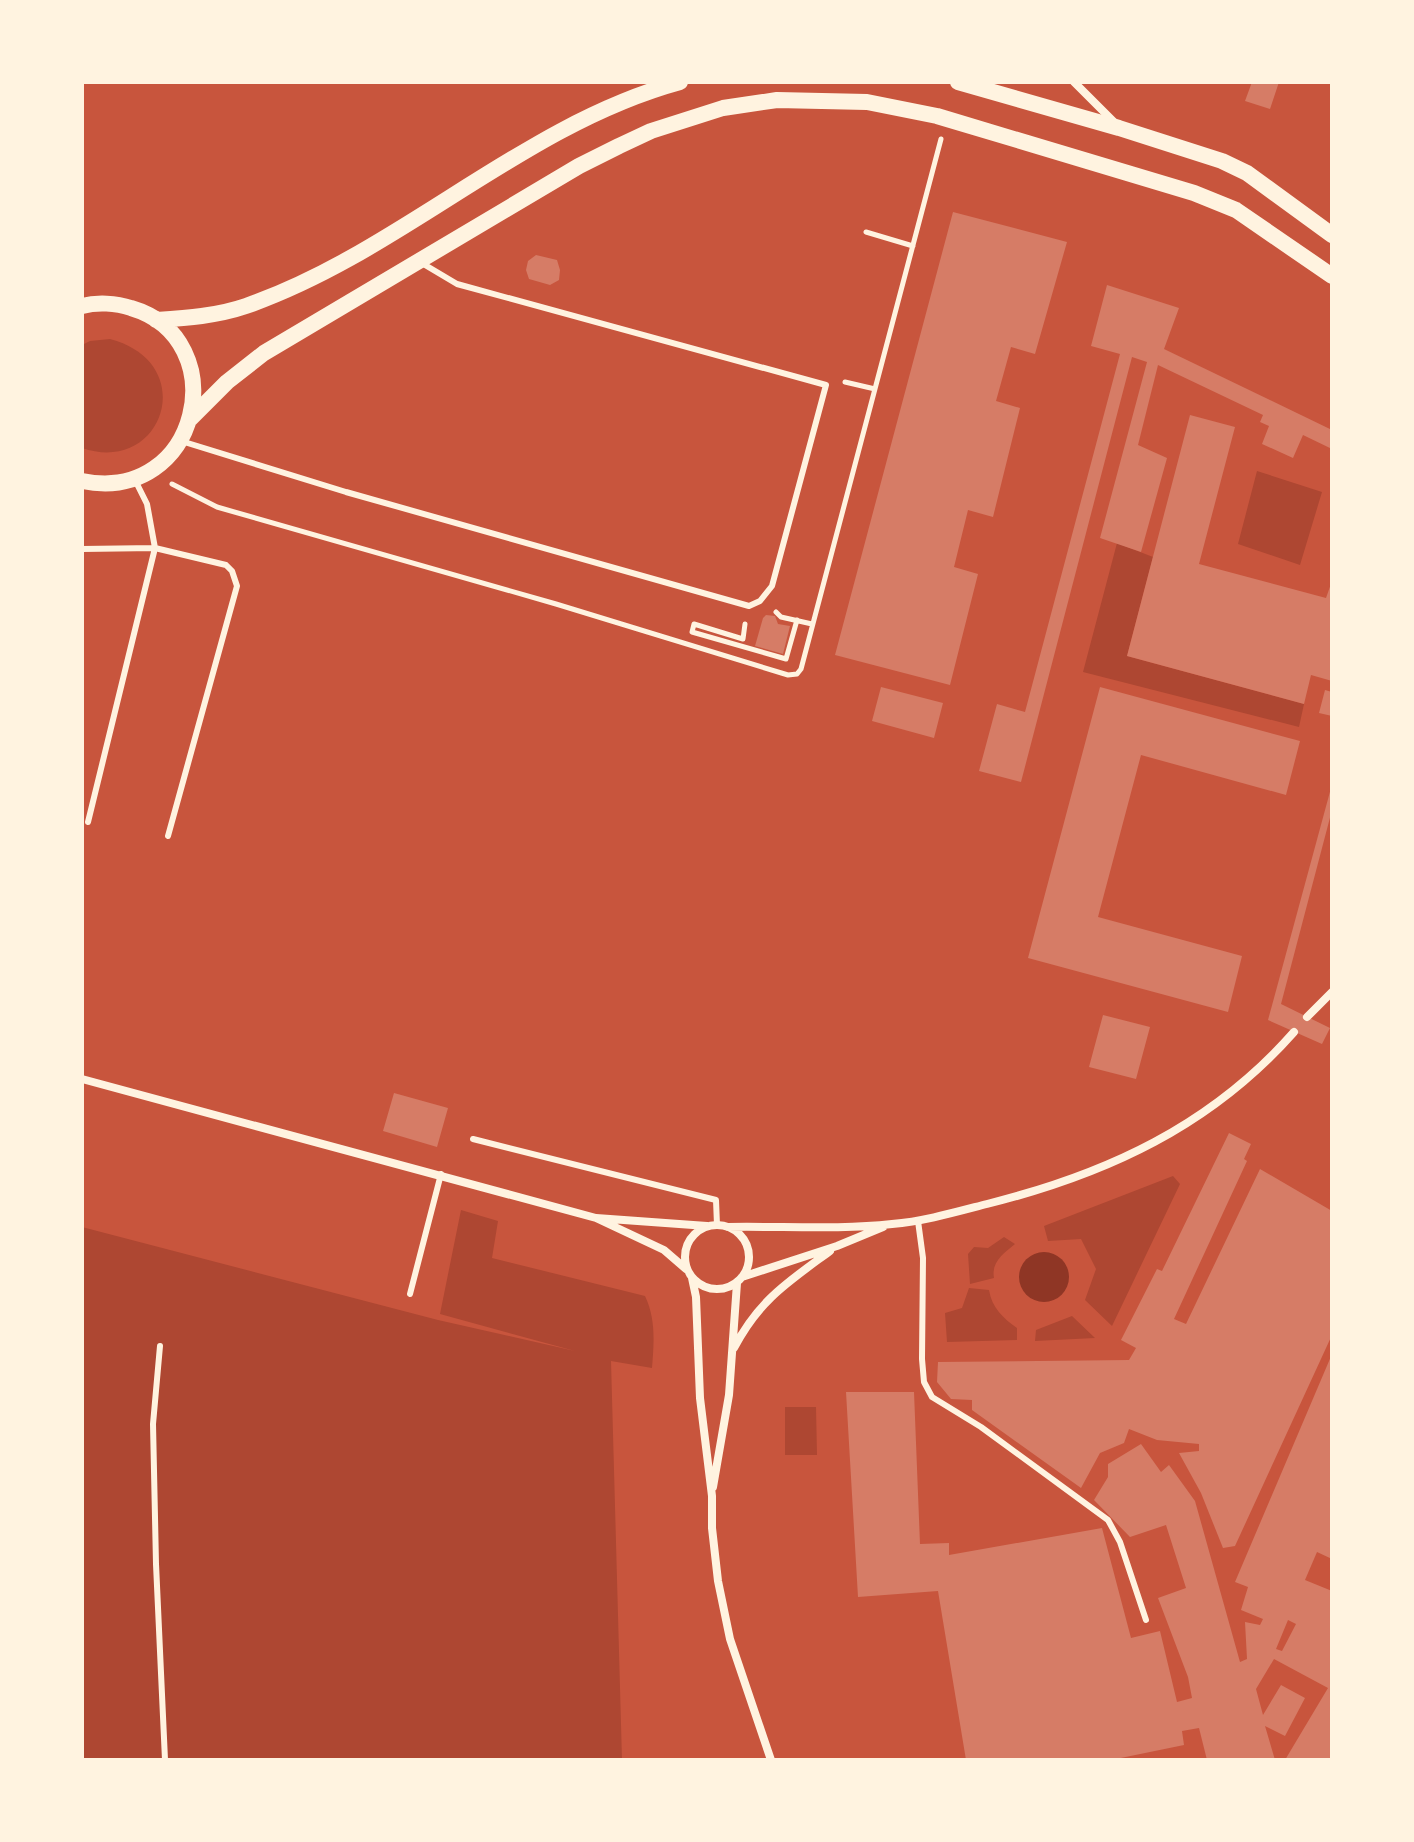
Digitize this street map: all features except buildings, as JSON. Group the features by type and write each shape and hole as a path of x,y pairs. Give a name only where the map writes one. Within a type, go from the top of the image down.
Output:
{"main road":[{"path":"156,320 202,316 245,307 287,289 416,220 565,128 624,101 680,82"},
{"path":"958,82 1222,161 1247,173 1332,235"},
{"path":"190,419 227,382 264,353 579,166 651,131 723,108 777,100 867,102 937,116 1194,193 1236,210 1332,276"},
{"path":"82,306 118,304 156,320 176,339 189,364 194,391 190,419 181,441 169,456 142,475 110,484 82,481"}],"street":[{"path":"1074,82 1119,128"},
{"path":"1307,1017 1332,992"},
{"path":"596,1218 728,1227 887,1225 918,1221 1037,1191 1135,1154 1228,1095 1270,1060 1294,1032"},
{"path":"82,1079 596,1218 664,1250 686,1269 692,1278 696,1297 700,1398 718,1581 730,1639 771,1760"},
{"path":"692,1278 709,1289 718,1290 887,1225"},
{"path":"686,1269 685,1248 690,1238 707,1226"},
{"path":"712,1496 729,1395 740,1280 749,1258 748,1249 737,1232 728,1227"},
{"path":"732,1352 748,1321 761,1306 779,1288 837,1246"}],"lane":[{"path":"181,441 623,572 749,606 760,601 772,586 826,385 457,284 420,262"},
{"path":"88,822 155,548 142,475"},
{"path":"82,549 155,548 226,565 232,571 237,586 168,836"},
{"path":"473,1139 716,1200 717,1225"},
{"path":"410,1294 441,1174"},
{"path":"918,1221 923,1258 922,1359 924,1382 932,1397 981,1427 1108,1520 1120,1542 1146,1620"},
{"path":"160,1346 153,1424 165,1760"}],"path":[{"path":"866,232 913,246"},
{"path":"839,380 875,389"},
{"path":"142,475 217,507 556,604"},
{"path":"760,601 781,617 812,624"},
{"path":"749,606 743,639 694,624 692,632 786,659 797,620"}],"shaded area":[{"path":"110,339 138,352 155,370 162,391 160,413 150,432 133,446 110,452 82,448 82,345"},
{"path":"1257,471 1322,492 1300,565 1238,544"},
{"path":"1117,543 1153,557 1127,656 1304,704 1299,727 1083,672"},
{"path":"1173,1176 1180,1184 1112,1326 1085,1300 1096,1269 1081,1239 1048,1241 1044,1226"},
{"path":"461,1210 498,1221 492,1258 645,1296 649,1305 653,1331 652,1368 611,1361 622,1760 82,1760 82,1227 438,1320 575,1351 440,1314"},
{"path":"1004,1237 1015,1244 996,1263 994,1278 970,1284 968,1254 974,1247 988,1248"},
{"path":"1044,1252 1062,1259 1069,1277 1062,1295 1044,1302 1026,1295 1019,1277 1026,1259"},
{"path":"969,1288 989,1290 999,1312 1017,1328 1017,1340 947,1342 945,1313 962,1308"},
{"path":"1072,1316 1095,1338 1035,1341 1036,1330"},
{"path":"785,1407 816,1407 817,1455 785,1455"}]}
